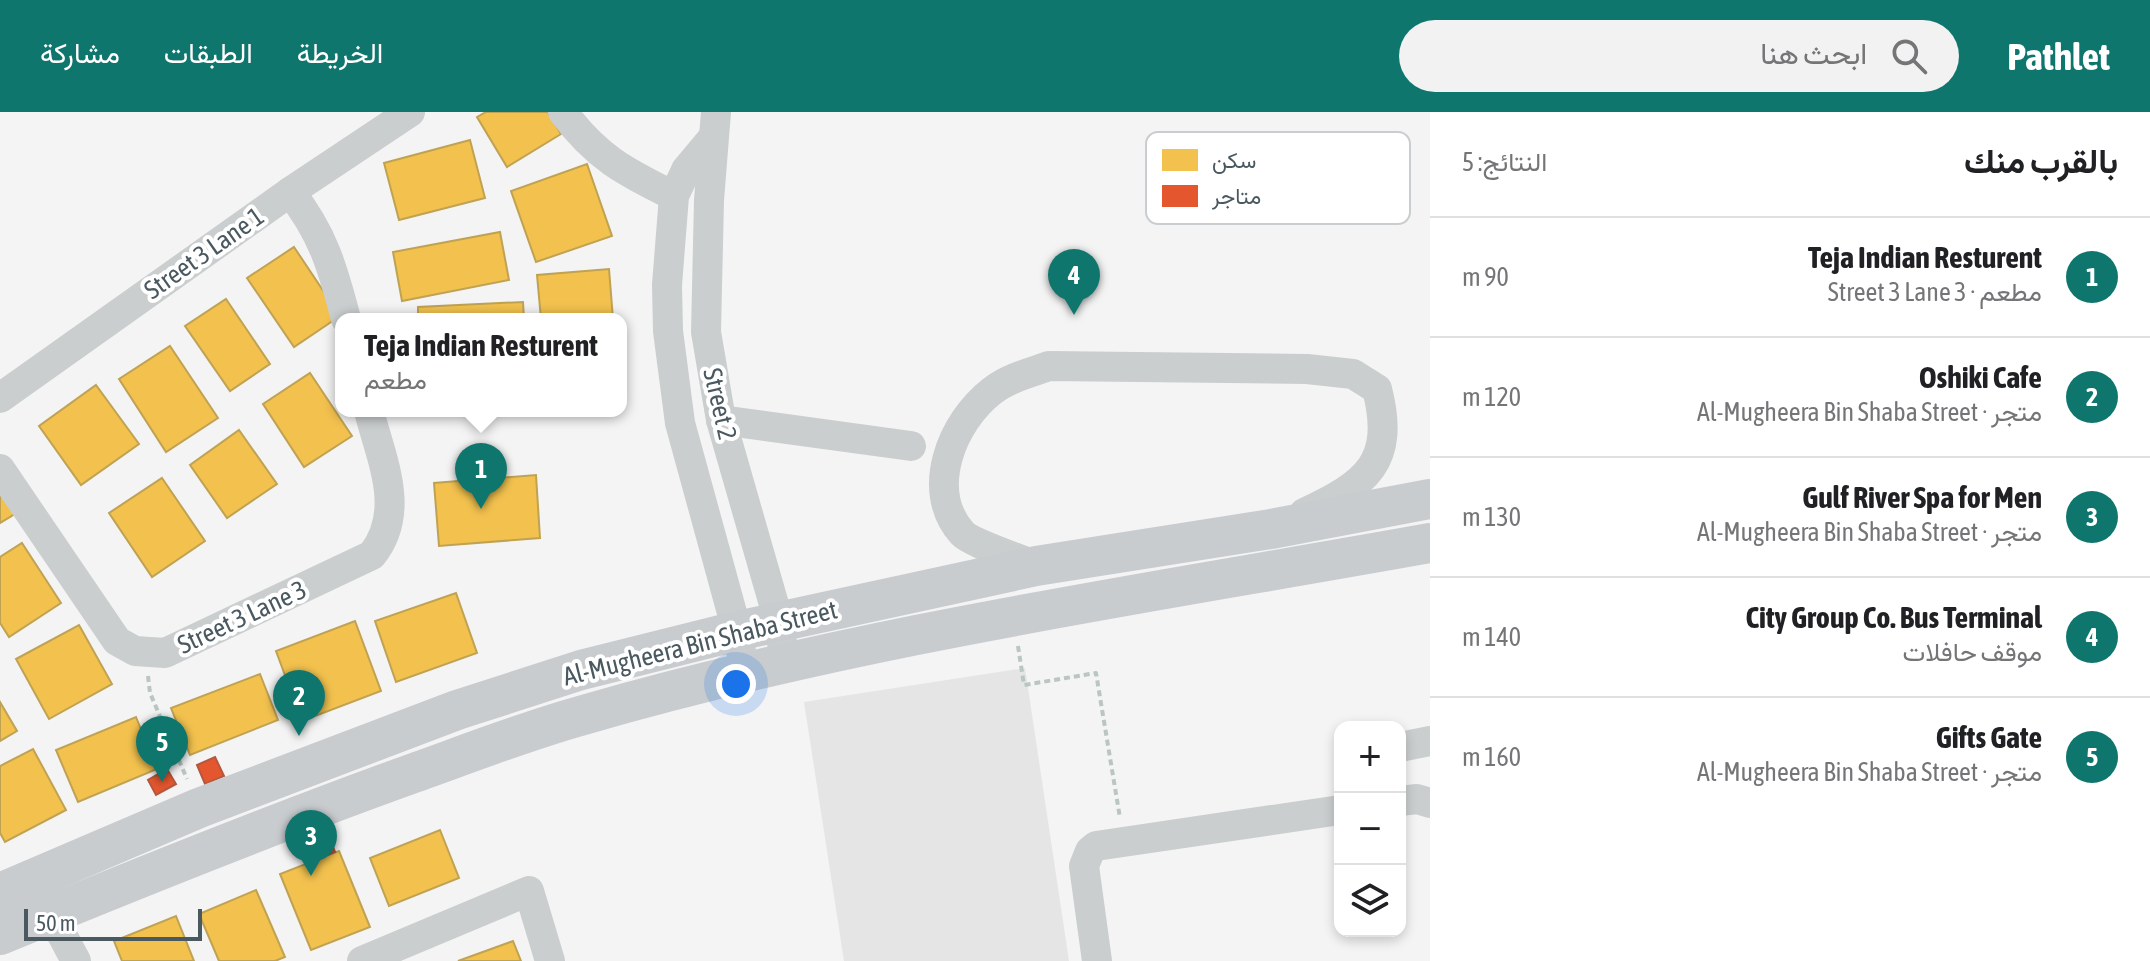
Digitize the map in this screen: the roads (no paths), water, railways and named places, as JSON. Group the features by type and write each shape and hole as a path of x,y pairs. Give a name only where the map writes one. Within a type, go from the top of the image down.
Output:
{"main road":[{"name":"Al-Mugheera Bin Shaba Street","path":"0,893 199,808 471,705 581,670 737,631 1036,566 1271,529 1430,499"},
{"name":"Al-Mugheera Bin Shaba Street","path":"0,935 206,851 471,752 578,716 745,672 872,643 1430,543"}],"street":[{"name":"Street 3 Lane 1","path":"0,398 290,192 410,112"},
{"path":"563,112 588,142 619,168 674,196"},
{"name":"Street 2","path":"714,125 674,196 667,285 672,378 680,423 737,631 745,672"},
{"name":"Street 2","path":"714,125 706,332 721,420 779,622 785,663"},
{"path":"290,192 305,211 327,250 344,313"},
{"path":"1036,566 964,535 948,510 944,476 951,446 966,421 991,392 1012,379 1049,366 1307,369 1353,374 1377,389 1382,410 1383,442 1369,474 1336,498 1271,529"},
{"name":"Street 3 Lane 3","path":"0,469 117,641 145,653 175,650 372,555 388,530 391,507 370,417"},
{"path":"721,420 911,446"},
{"path":"1406,746 1430,741"},
{"path":"1406,800 1417,799 1430,803"},
{"path":"1097,961 1084,866 1090,851 1096,846 1334,811"},
{"path":"362,961 529,891 550,961"},
{"path":"51,914 76,961"}],"place":[{"name":"City Group Co. Bus Terminal","path":"1074,315"},
{"name":"Teja Indian Resturent","path":"481,509"},
{"name":"Oshiki Cafe","path":"299,736"},
{"name":"Gifts Gate","path":"162,782"},
{"name":"Gulf River Spa for Men","path":"311,876"}]}
